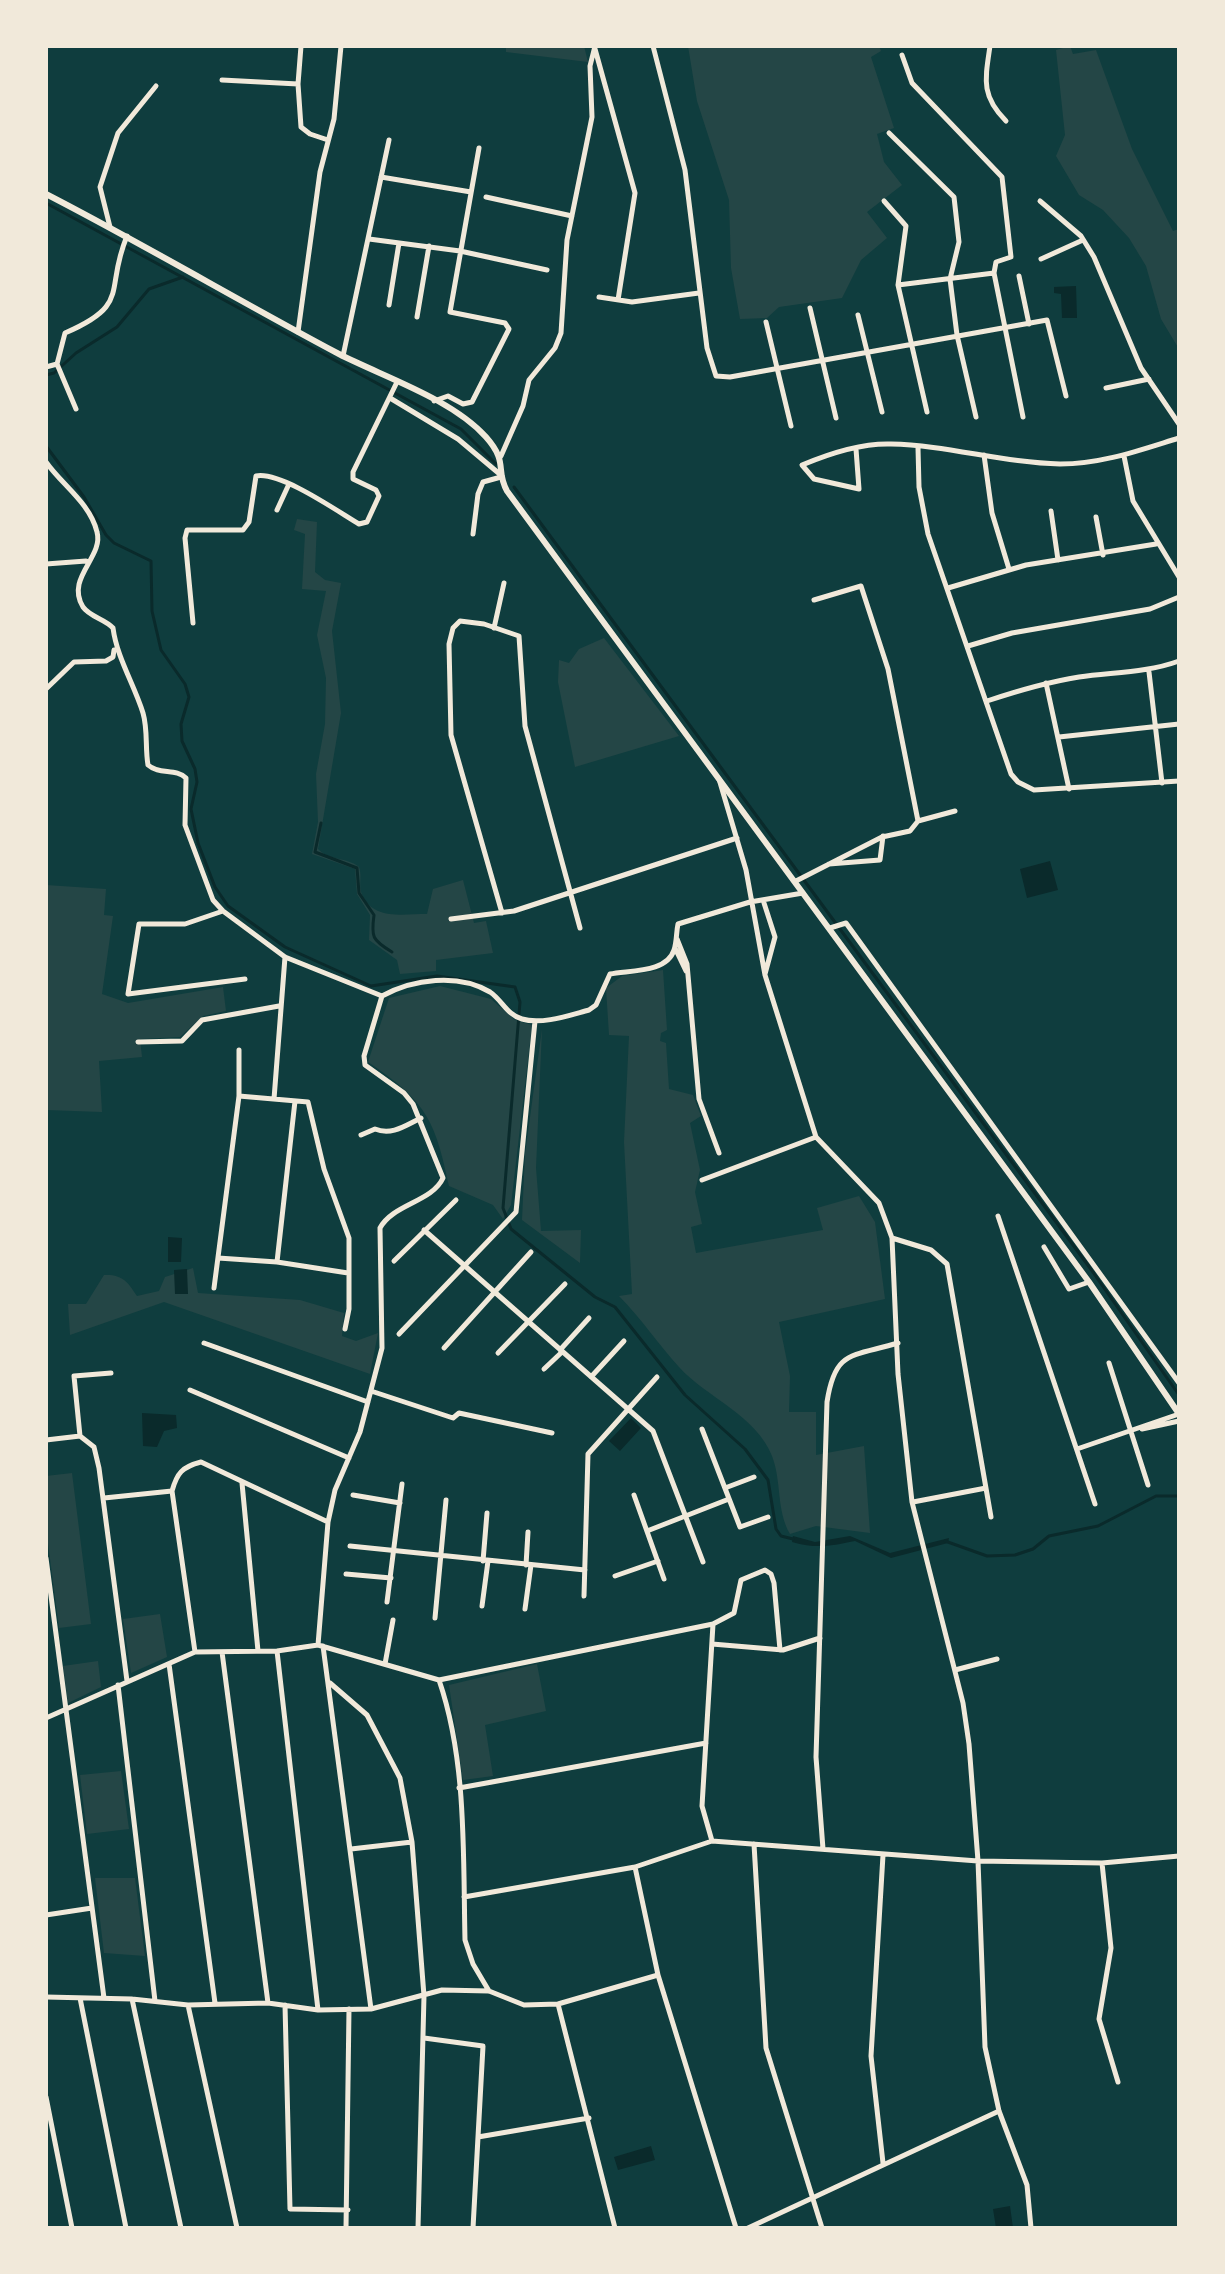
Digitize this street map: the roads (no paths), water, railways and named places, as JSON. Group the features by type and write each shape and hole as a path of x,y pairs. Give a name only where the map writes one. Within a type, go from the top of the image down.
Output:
{"street":[{"path":"301,46 298,84 301,127 310,134 328,140"},
{"path":"298,332 328,140 334,119 341,46"},
{"path":"595,46 635,193 618,300"},
{"path":"595,46 590,66 592,117 572,216 561,333 555,348 529,380 523,406 501,456 507,491 805,893 835,926 1178,1411 1141,1429"},
{"path":"653,46 685,170 707,348 716,376 730,377 912,342 1049,322 1066,396"},
{"path":"990,46 986,91 993,108 1006,121"},
{"path":"902,55 912,83 1002,177 1011,257 996,262 994,273 1023,417"},
{"path":"222,80 298,84"},
{"path":"111,228 100,187 118,133 156,86"},
{"path":"889,133 954,197 959,242 950,279 957,335 976,417"},
{"path":"343,356 389,140"},
{"path":"433,401 448,396 463,404 472,402 509,329 505,323 450,312 479,148"},
{"path":"381,177 471,192"},
{"path":"46,194 298,332 463,417 501,456"},
{"path":"486,197 572,216"},
{"path":"884,201 906,226 898,285 927,412"},
{"path":"1040,201 1083,240 1149,379 1179,424"},
{"path":"76,409 57,364 65,333 90,322 110,304 116,291 121,250 126,237"},
{"path":"369,239 460,251 547,270"},
{"path":"1041,259 1083,240"},
{"path":"389,305 399,243"},
{"path":"417,317 429,246"},
{"path":"898,285 994,273"},
{"path":"1019,276 1029,324"},
{"path":"599,297 646,301 699,293"},
{"path":"810,308 836,418"},
{"path":"858,315 882,412"},
{"path":"766,322 791,426"},
{"path":"46,367 57,364"},
{"path":"1106,388 1149,379"},
{"path":"193,623 185,538 187,530 243,530 249,522 256,476 267,475 289,484 359,524 367,522 379,496 376,490 353,479 353,472 396,384"},
{"path":"391,395 450,433 502,476"},
{"path":"856,449 859,489 828,485 814,479 802,465 823,456 856,449 889,444 1063,464 1124,456 1179,438"},
{"path":"918,448 919,487 928,534 1011,774 1018,782 1034,790 1179,781"},
{"path":"984,455 992,513 1009,569"},
{"path":"1124,456 1133,501 1156,544 1179,577"},
{"path":"46,462 48,470 82,503 94,524 99,542 87,561 80,582 80,600 88,612 111,625 115,649 127,671 144,717 148,765 153,770 179,773 186,778 185,825 213,900 223,911 285,957 382,996 405,986 436,980 491,993 510,1014 535,1021 589,1010 596,1005 610,974 659,966 668,960 675,948 678,924 750,902 764,903 805,893"},
{"path":"473,534 478,494 483,482 502,476"},
{"path":"277,510 289,484"},
{"path":"1051,511 1058,560"},
{"path":"1096,517 1103,555"},
{"path":"948,588 1009,569 1156,544"},
{"path":"46,564 87,561"},
{"path":"494,628 504,583"},
{"path":"814,600 861,586 888,669 918,821"},
{"path":"968,646 1012,633 1137,612 1179,597"},
{"path":"502,913 451,735 449,644 453,628 460,621 470,621 519,636 525,726 580,928"},
{"path":"47,688 74,662 106,661 113,657 115,649"},
{"path":"987,701 1046,683 1110,673 1149,672 1179,661"},
{"path":"1149,672 1162,783"},
{"path":"1046,683 1069,789"},
{"path":"1059,737 1179,724"},
{"path":"719,778 737,838 765,975 816,1137 879,1203 892,1238 912,1502 955,1670 969,1744 978,1861 985,2047 999,2111 1027,2185 1031,2228"},
{"path":"797,879 883,836 910,831 918,821 955,811"},
{"path":"824,864 880,860 883,836"},
{"path":"451,919 502,913 737,838"},
{"path":"764,903 775,937 765,975"},
{"path":"223,911 185,924 139,924 128,994 245,979"},
{"path":"835,926 846,923 865,948 1179,1383"},
{"path":"677,938 687,971 699,1099 719,1153"},
{"path":"675,948 687,971"},
{"path":"274,1099 285,957"},
{"path":"371,2009 330,1683 320,1646 328,1522 335,1490 368,1403 382,1348 380,1228 385,1219 440,1184 443,1178 421,1118 404,1093 365,1065 364,1056 382,996"},
{"path":"138,1042 182,1041 202,1020 279,1006"},
{"path":"399,1334 516,1212 535,1021"},
{"path":"214,1288 239,1096 239,1050"},
{"path":"239,1096 308,1102 324,1169 349,1238 349,1309 345,1329"},
{"path":"277,1262 295,1101"},
{"path":"361,1135 375,1129 385,1133 394,1131 421,1118"},
{"path":"702,1180 816,1137"},
{"path":"394,1261 456,1200"},
{"path":"998,1216 1095,1504"},
{"path":"424,1230 462,1267 653,1431 703,1562"},
{"path":"892,1238 931,1250 947,1264 991,1517"},
{"path":"1044,1247 1069,1289 1089,1282"},
{"path":"444,1348 531,1252"},
{"path":"218,1258 277,1262 348,1273"},
{"path":"498,1353 565,1284"},
{"path":"544,1369 589,1318"},
{"path":"591,1377 624,1341"},
{"path":"204,1343 368,1403"},
{"path":"823,1849 816,1757 827,1402 832,1372 844,1359 898,1343"},
{"path":"1109,1363 1148,1485"},
{"path":"80,1436 74,1376 111,1373"},
{"path":"584,1596 588,1454 657,1377"},
{"path":"190,1390 349,1458"},
{"path":"371,1391 453,1418 459,1413 552,1433"},
{"path":"1077,1449 1179,1421"},
{"path":"702,1429 740,1527 768,1517"},
{"path":"46,1440 80,1436 94,1447 104,1498 127,1681"},
{"path":"195,1652 172,1491 177,1476 185,1466 201,1462 328,1522"},
{"path":"725,1488 754,1477"},
{"path":"242,1482 258,1651"},
{"path":"387,1602 402,1484"},
{"path":"912,1502 986,1488"},
{"path":"104,1498 172,1491"},
{"path":"353,1495 400,1503"},
{"path":"634,1495 664,1579"},
{"path":"647,1531 729,1499"},
{"path":"435,1618 446,1500"},
{"path":"482,1606 487,1513"},
{"path":"525,1609 528,1532"},
{"path":"350,1546 585,1570"},
{"path":"46,1558 104,1998"},
{"path":"615,1576 658,1561"},
{"path":"46,1718 195,1652 277,1651 320,1646 439,1680 713,1624 734,1613 741,1580 760,1571 769,1571 777,1603 780,1650"},
{"path":"346,1574 391,1578"},
{"path":"385,1664 393,1620"},
{"path":"712,1841 702,1806 713,1624"},
{"path":"712,1644 780,1650 820,1638"},
{"path":"277,1651 318,2010"},
{"path":"222,1652 268,2003"},
{"path":"955,1670 997,1659"},
{"path":"169,1664 215,2003"},
{"path":"439,1680 447,1704 459,1788 465,1940 473,1964 489,1991"},
{"path":"330,1683 367,1715 400,1778 412,1842 424,1996 418,2228"},
{"path":"118,1685 155,2001"},
{"path":"459,1788 706,1743"},
{"path":"464,1897 635,1867 712,1841 978,1861 1102,1863 1179,1856"},
{"path":"351,1849 412,1842"},
{"path":"754,1844 766,2048 809,2197 822,2228"},
{"path":"883,1855 871,2056 883,2163"},
{"path":"1102,1863 1111,1948 1099,2019 1118,2082"},
{"path":"635,1867 658,1975 736,2228"},
{"path":"46,1915 93,1908"},
{"path":"46,1997 132,1999 188,2005 268,2003 318,2010 371,2009 442,1990 489,1991 524,2005 558,2004 658,1975"},
{"path":"80,1998 126,2228"},
{"path":"132,1999 181,2228"},
{"path":"558,2004 615,2228"},
{"path":"188,2005 237,2228"},
{"path":"285,2005 290,2209 348,2210"},
{"path":"346,2228 349,2009"},
{"path":"424,2038 483,2046 473,2228"},
{"path":"46,2097 72,2228"},
{"path":"748,2228 999,2111"},
{"path":"478,2137 589,2118"}],"waterway":[{"path":"46,203 461,429 496,464"},
{"path":"46,375 54,373 76,353 117,327 149,289 183,277"},
{"path":"46,446 84,497 106,535 114,543 151,561 152,611 161,650 185,684 189,697 181,724 182,741 195,769 197,782 191,809 198,843 215,887 228,906 285,947 371,986 437,976 515,987 520,1002 503,1208 511,1229 595,1297 615,1307 685,1395 745,1449 768,1480 776,1529 781,1536 793,1539"},
{"path":"514,487 1090,1268 1179,1395"},
{"path":"321,823 315,852 357,868 359,893 374,915 374,937 392,952"},
{"path":"945,1541 987,1556 1015,1555 1033,1549 1049,1536 1098,1526 1156,1496 1179,1496"}]}
